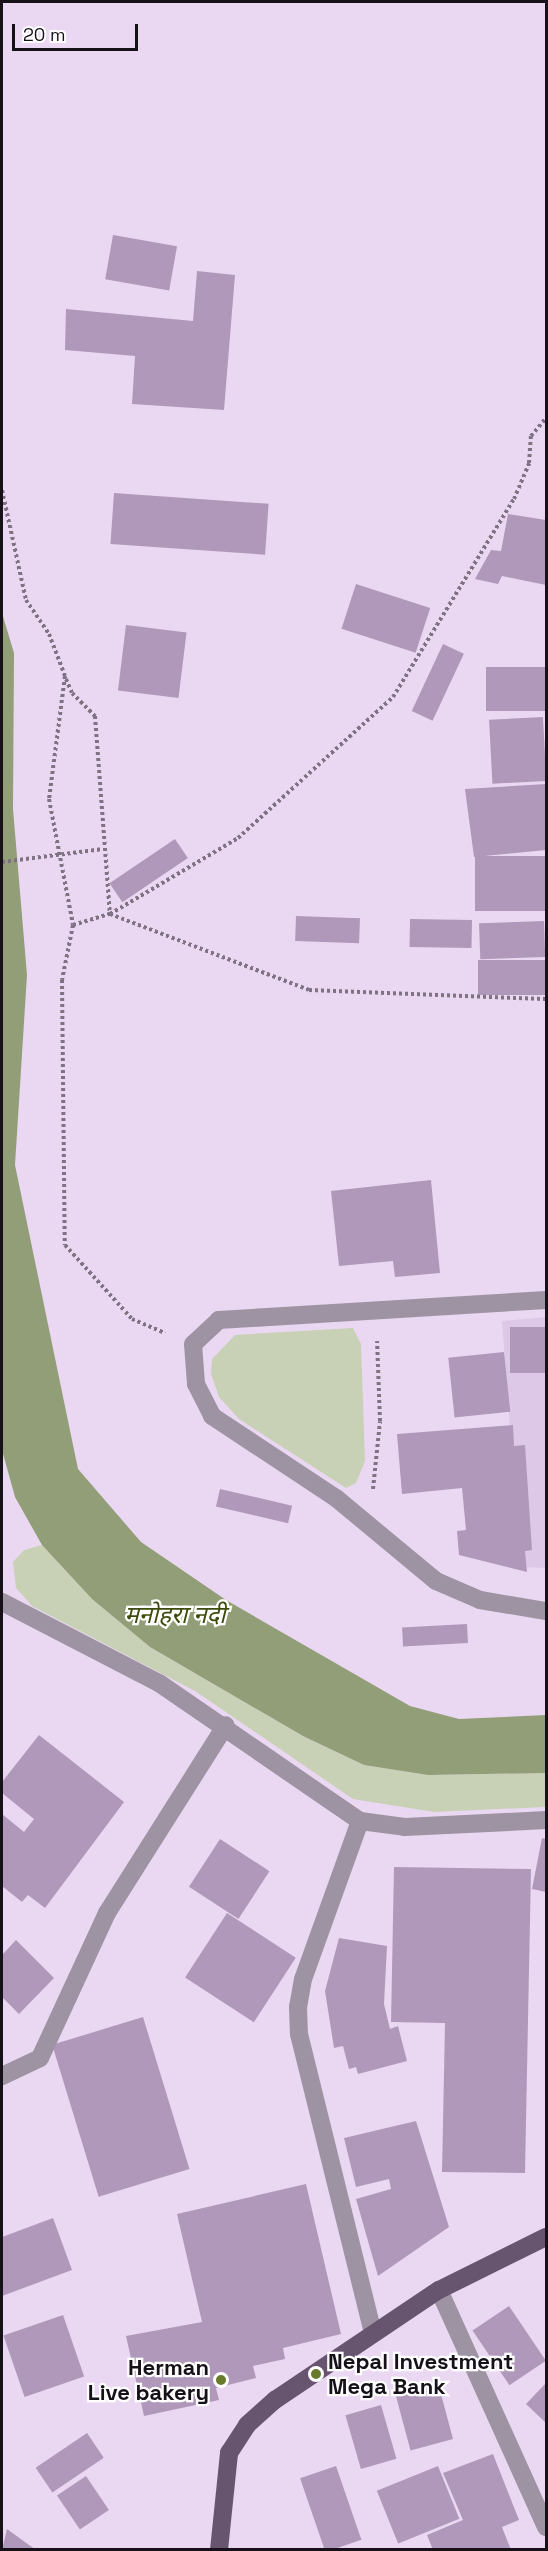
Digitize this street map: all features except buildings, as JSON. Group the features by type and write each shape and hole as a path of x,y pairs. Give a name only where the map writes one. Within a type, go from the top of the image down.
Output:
{"main road":[{"path":"219,2550 229,2453 247,2425 373,2332 439,2289 546,2237"}],"street":[{"path":"546,1300 219,1320 193,1344 196,1384 212,1416 356,1516 436,1581 480,1600 546,1611"},
{"path":"2,1602 159,1683 226,1725 360,1821 405,1827 546,1820"},
{"path":"2,2076 40,2058 107,1913 226,1725"},
{"path":"360,1821 303,1979 298,2007 299,2034 373,2332"},
{"path":"439,2289 546,2527"}],"path":[{"path":"73,925 110,914 238,838 393,697 442,625 514,499 529,463 531,436 546,418"},
{"path":"2,490 26,600 49,634 72,693 95,716 103,849 110,914"},
{"path":"65,676 49,799 73,925 62,980 65,1245 132,1319 193,1344"},
{"path":"2,862 103,849"},
{"path":"110,914 309,990 546,999"},
{"path":"356,1516 370,1497 378,1460 375,1311"}],"shaded area":[{"path":"546,1317 546,1568 520,1567 502,1321"},
{"path":"353,1328 361,1344 365,1461 356,1483 346,1488 239,1419 219,1397 211,1374 212,1359 235,1335"},
{"path":"42,1545 92,1599 150,1647 303,1736 364,1765 428,1775 546,1773 546,1807 434,1812 353,1799 195,1691 32,1606 16,1588 13,1562 24,1550"}],"water":[{"name":"मनोहरा नदी","path":"2,613 14,653 13,809 27,975 15,1165 78,1469 141,1542 226,1600 410,1706 459,1719 546,1715 546,1773 428,1775 364,1765 303,1736 150,1647 92,1599 42,1545 15,1497 2,1450"}],"place":[{"name":"Nepal Investment Mega Bank","path":"316,2374"},
{"name":"Herman Live bakery","path":"221,2380"}]}
